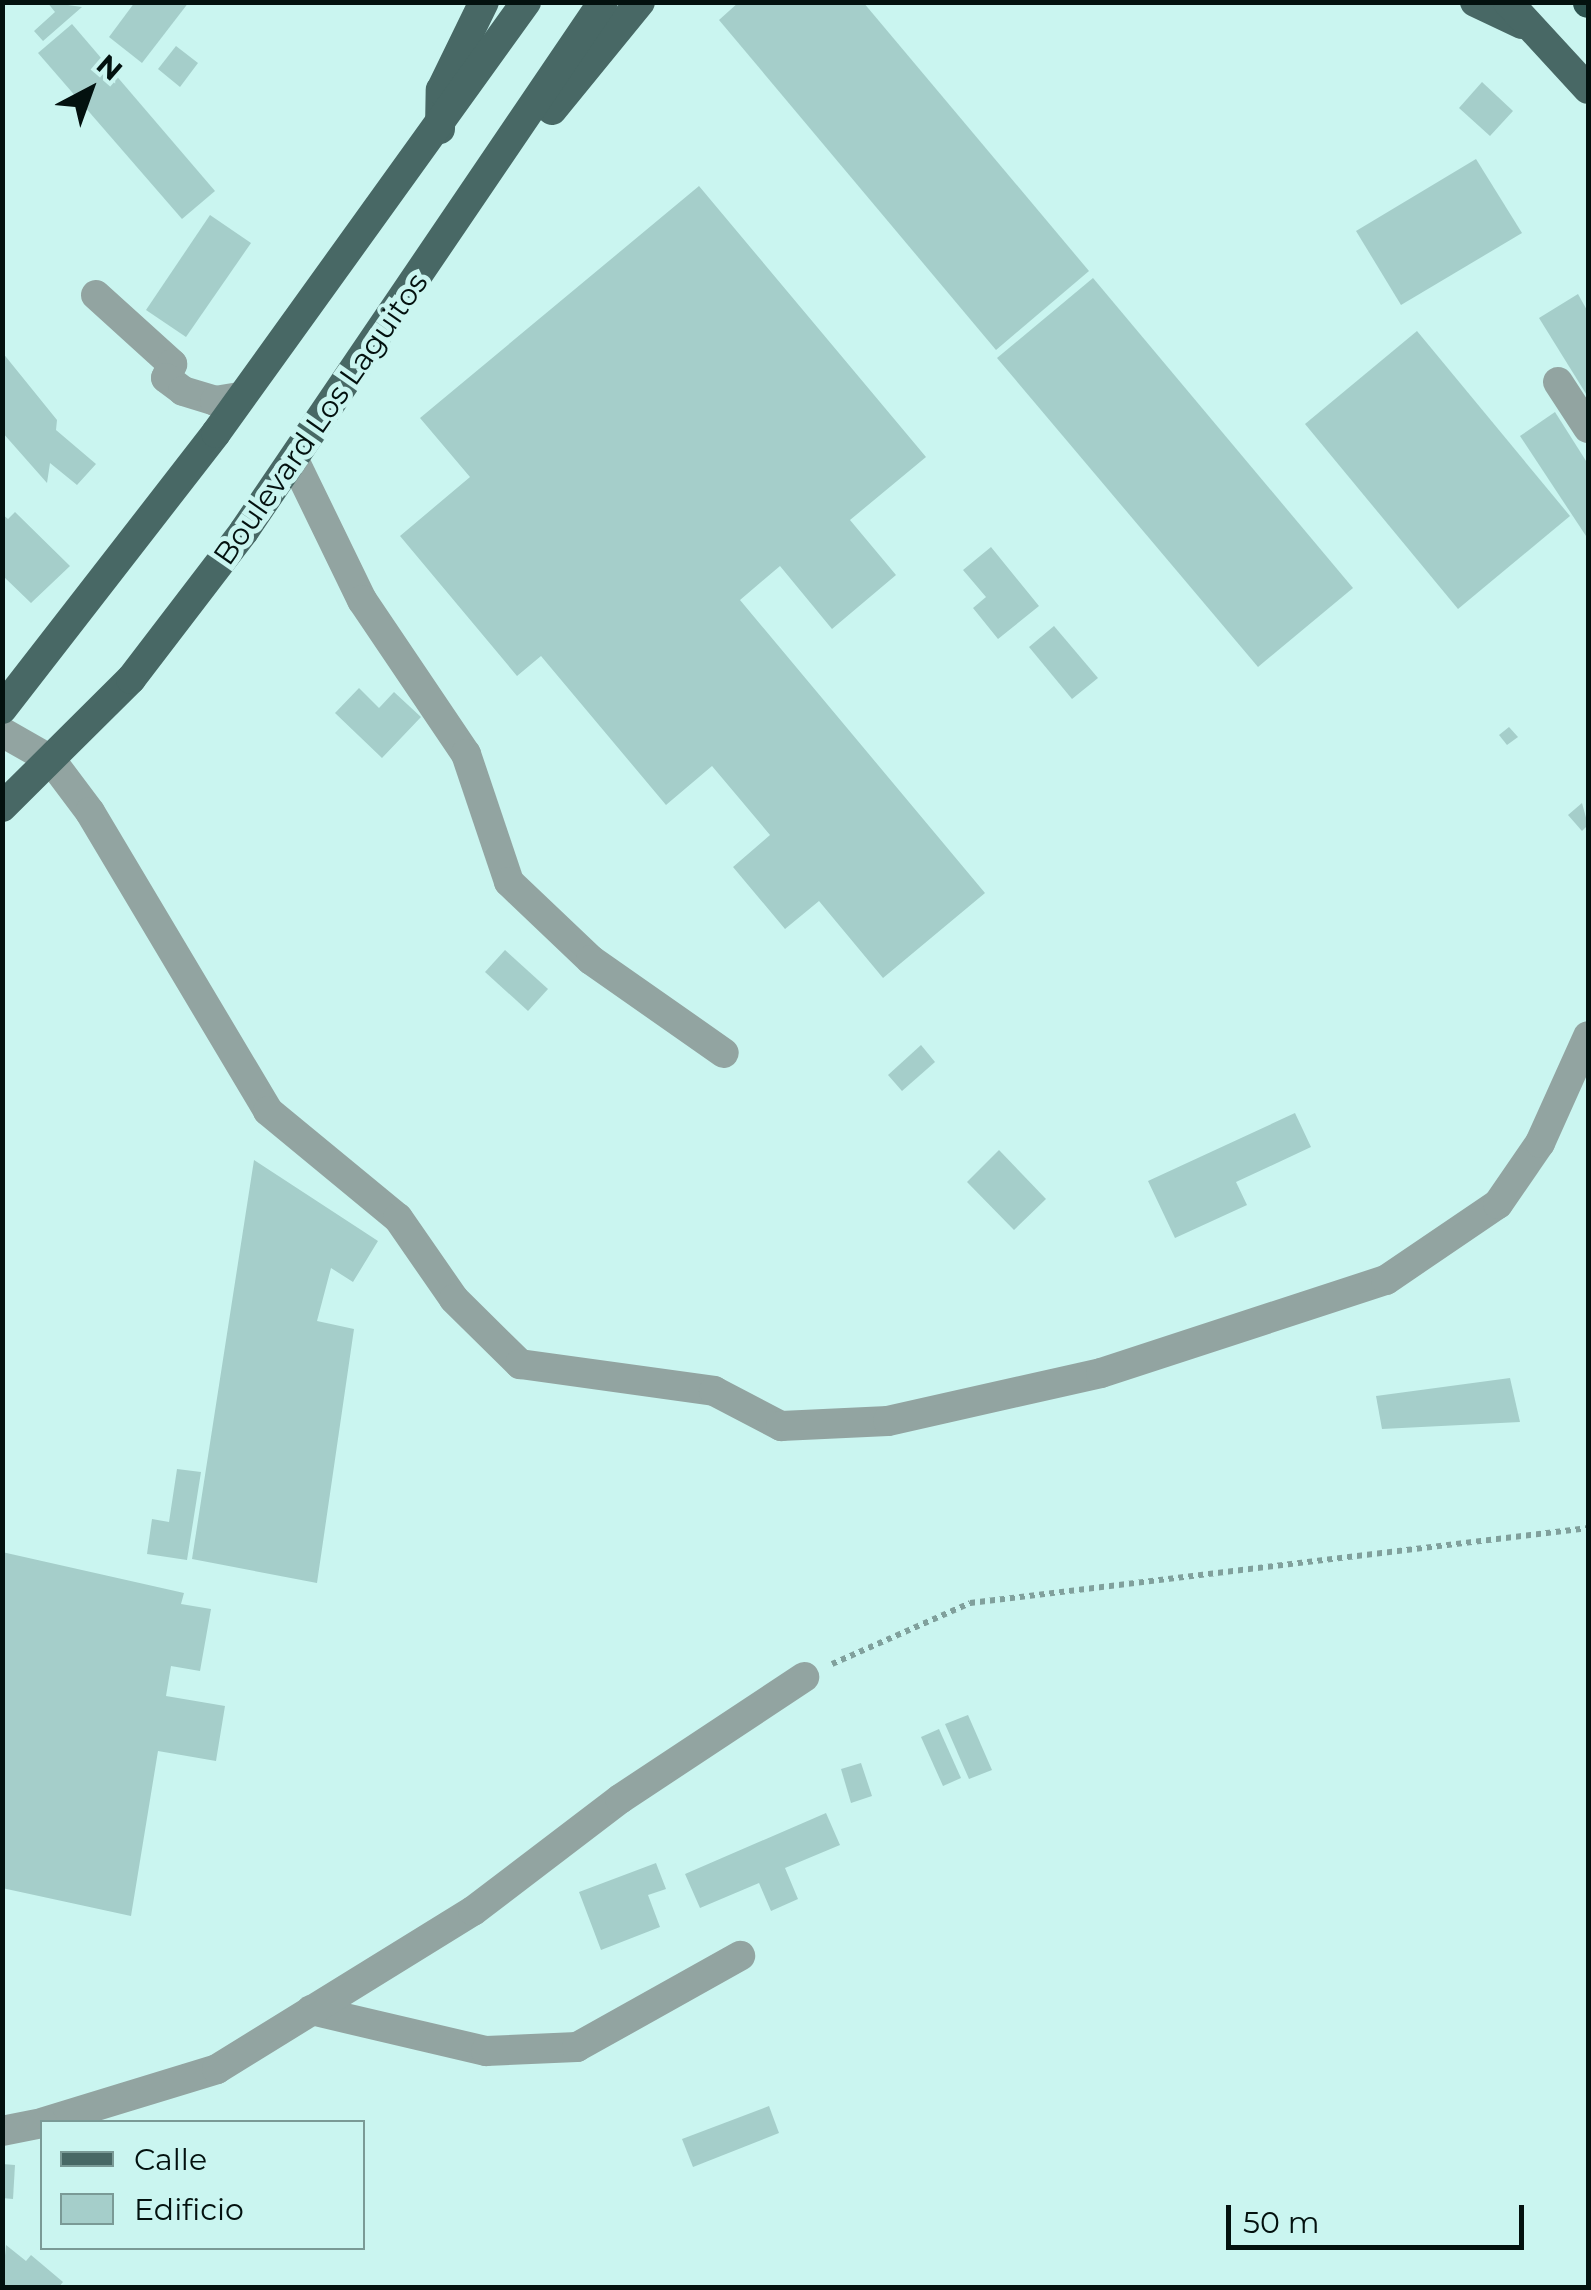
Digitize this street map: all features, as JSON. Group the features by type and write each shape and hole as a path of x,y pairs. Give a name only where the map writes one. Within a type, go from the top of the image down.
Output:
{"main road":[{"path":"440,129 441,90 484,2"},
{"path":"2,709 440,129 526,2"},
{"name":"Boulevard Los Laguitos","path":"2,806 131,678 294,460 492,174 603,2"},
{"path":"492,174 526,142 640,2"},
{"path":"1475,2 1536,31"},
{"path":"1508,2 1588,89"}],"lane":[{"path":"96,295 172,364 166,378 183,391 215,400 241,397"},
{"path":"1558,382 1588,428"},
{"path":"294,460 362,600 466,754 509,882 591,960 724,1053"},
{"path":"2,732 52,760 90,812 268,1111 398,1218 454,1299 520,1364 714,1391 781,1426 888,1421 1101,1373 1386,1280 1498,1204 1540,1144 1588,1036"},
{"path":"53,2120 217,2069 472,1911 620,1799 804,1677"},
{"path":"312,2010 486,2052 577,2047 740,1956"},
{"path":"2,2131 40,2124"}],"path":[{"path":"804,1677 970,1602 1588,1528"}],"building":[{"path":"47,2 82,7 43,41 34,31 55,12"},
{"path":"135,2 189,2 142,63 109,37"},
{"path":"739,2 863,2 1089,271 996,350 719,20"},
{"path":"72,24 215,191 182,219 38,53"},
{"path":"176,46 198,63 180,87 158,69"},
{"path":"1482,82 1513,111 1490,136 1459,108"},
{"path":"1476,159 1522,233 1401,305 1356,231"},
{"path":"699,186 926,457 850,520 896,575 832,629 780,566 740,600 985,893 883,978 819,901 785,929 733,867 770,835 712,766 666,805 541,656 517,676 400,536 470,477 420,418"},
{"path":"210,215 251,243 186,337 146,310"},
{"path":"1093,278 1353,588 1258,667 997,358"},
{"path":"1578,294 1588,312 1588,397 1539,318"},
{"path":"1417,331 1570,516 1458,609 1305,424"},
{"path":"2,352 57,420 56,430 96,464 77,485 50,463 47,483 2,432"},
{"path":"1555,412 1588,464 1588,539 1520,436"},
{"path":"15,512 70,566 31,603 2,575 2,514 8,519"},
{"path":"991,547 1039,606 998,639 973,608 986,597 963,570"},
{"path":"1054,626 1098,678 1072,699 1029,647"},
{"path":"359,688 379,708 394,692 421,717 382,758 335,713"},
{"path":"1509,727 1518,737 1507,745 1499,735"},
{"path":"1582,803 1588,825 1582,831 1568,815"},
{"path":"505,950 548,989 528,1011 485,972"},
{"path":"921,1045 935,1062 902,1091 888,1075"},
{"path":"1295,1113 1311,1147 1236,1182 1247,1205 1175,1238 1148,1181"},
{"path":"999,1150 1046,1199 1014,1230 967,1182"},
{"path":"254,1160 378,1241 353,1282 331,1268 317,1321 354,1329 317,1583 192,1559"},
{"path":"1510,1378 1520,1422 1382,1429 1376,1396"},
{"path":"177,1469 201,1472 187,1560 147,1554 152,1519 169,1522"},
{"path":"2,1552 184,1593 181,1604 211,1609 200,1671 171,1666 166,1696 225,1706 216,1761 158,1751 131,1916 2,1888"},
{"path":"968,1715 992,1770 969,1779 945,1724"},
{"path":"939,1729 961,1778 943,1786 921,1737"},
{"path":"861,1763 872,1796 851,1803 841,1769"},
{"path":"826,1813 840,1845 785,1868 798,1899 771,1911 759,1883 700,1908 685,1874"},
{"path":"656,1863 666,1889 648,1895 660,1927 601,1950 579,1892"},
{"path":"769,2106 779,2133 693,2167 682,2139"},
{"path":"2,2164 15,2165 13,2199 2,2198"},
{"path":"6,2245 26,2261 31,2255 63,2282 58,2288 2,2288"}]}
